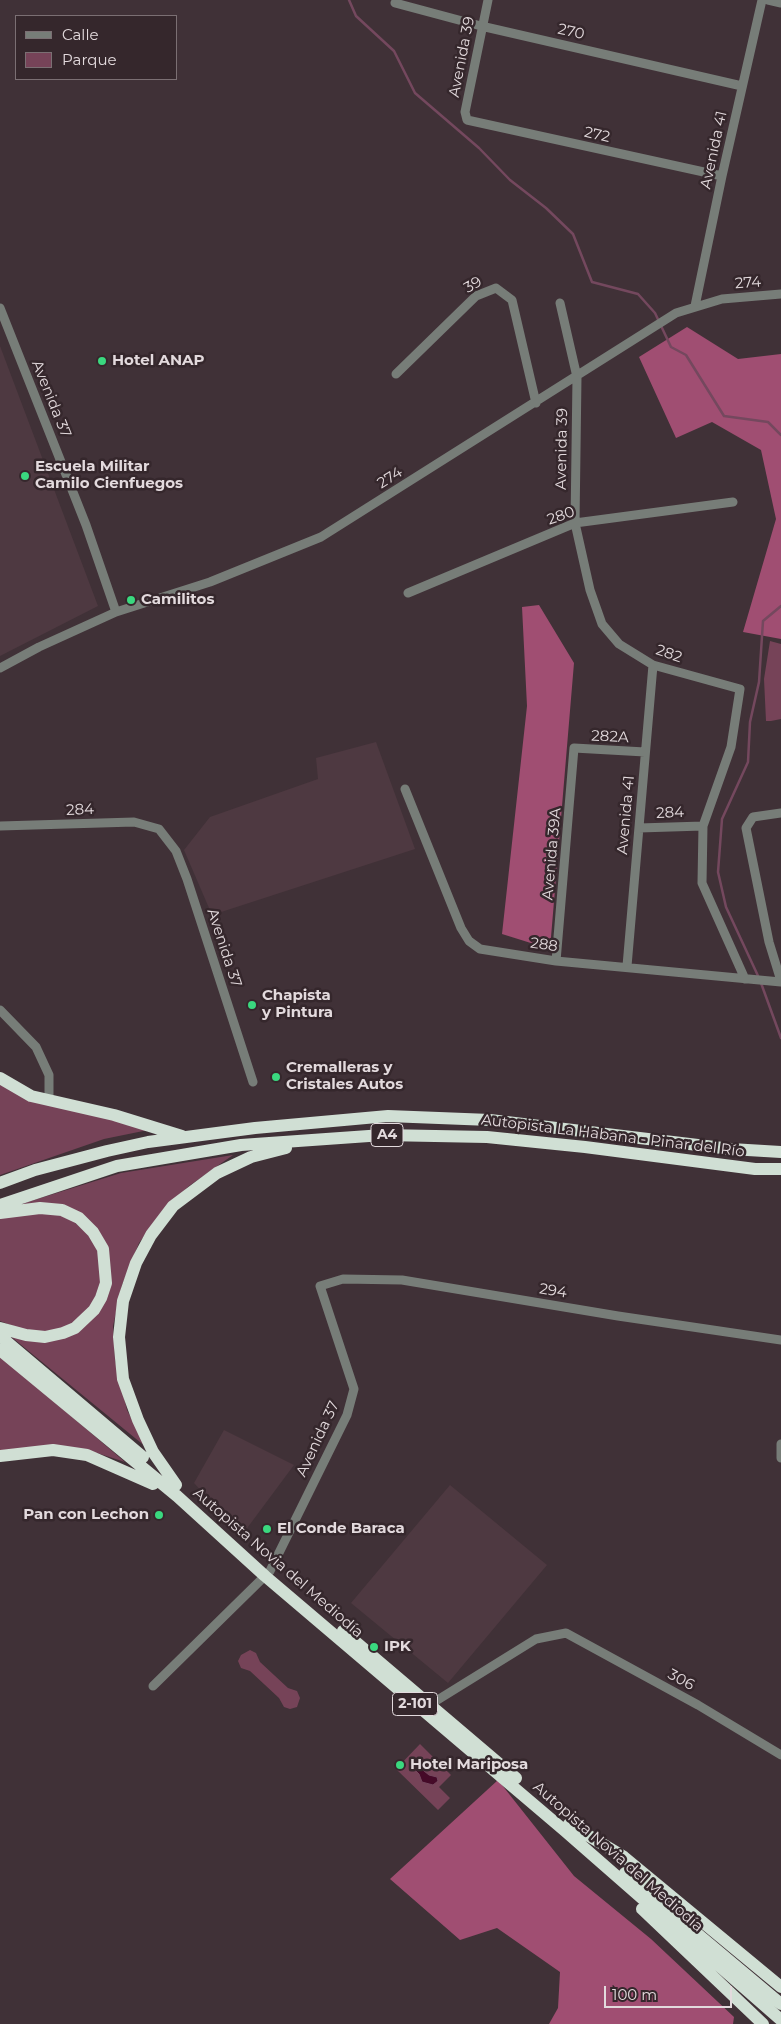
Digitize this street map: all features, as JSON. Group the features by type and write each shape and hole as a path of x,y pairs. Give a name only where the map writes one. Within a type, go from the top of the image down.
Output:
{"highway":[{"path":"0,1078 31,1096 114,1115 186,1137"},
{"name":"Autopista La Habana - Pinar del Río","path":"0,1183 35,1170 108,1150 255,1128 388,1116 490,1120 731,1149 781,1152"},
{"path":"177,1491 153,1452 138,1420 123,1379 119,1337 123,1301 136,1263 151,1234 173,1206 217,1174 251,1157 283,1149 383,1135"},
{"name":"Autopista La Habana - Pinar del Río","path":"0,1205 117,1166 241,1145 383,1135 487,1137 585,1147 755,1169 781,1169"},
{"path":"0,1213 40,1208 62,1210 79,1218 94,1232 103,1249 106,1283 101,1298 94,1310 75,1328 63,1334 45,1337 26,1335 0,1328"},
{"name":"Autopista Novia del Mediodía","path":"0,1336 177,1491 268,1574 567,1828 781,2020"},
{"name":"Autopista Novia del Mediodía","path":"0,1350 177,1491"},
{"path":"0,1456 52,1450 87,1455 177,1491"},
{"path":"567,1828 624,1857 781,1987"},
{"path":"567,1828 599,1868 763,2024"},
{"name":"Autopista Novia del Mediodía","path":"607,1864 781,2004"}],"street":[{"name":"Avenida 39","path":"467,120 465,112 481,26 488,0"},
{"name":"Avenida 41","path":"695,306 762,0"},
{"path":"768,0 781,3"},
{"name":"270","path":"395,3 481,26 742,86"},
{"name":"272","path":"467,120 722,176"},
{"name":"39","path":"396,374 476,296 496,288 512,300 536,403"},
{"name":"274","path":"0,668 39,647 116,612 210,582 321,538 577,377 662,321 695,306 722,299 781,294"},
{"name":"Avenida 39","path":"560,303 577,377 575,523 590,590 602,624"},
{"name":"Avenida 37","path":"0,308 86,525 116,612"},
{"name":"280","path":"408,593 575,523 733,502"},
{"name":"282","path":"602,624 619,644 653,665 740,689 731,747 703,826"},
{"name":"Avenida 41","path":"627,966 653,665"},
{"name":"282A","path":"574,748 645,752"},
{"name":"Avenida 39A","path":"556,961 574,748"},
{"name":"288","path":"405,789 461,928 469,941 480,949 556,961 627,966 781,982"},
{"path":"781,813 752,817 746,828 769,942 781,982"},
{"name":"284","path":"0,826 134,822 159,829"},
{"path":"703,826 702,883 745,979"},
{"name":"284","path":"638,828 703,826"},
{"name":"Avenida 37","path":"159,829 176,851 187,879 246,1057 252,1082"},
{"path":"0,1010 36,1046 49,1075 49,1101"},
{"name":"294","path":"320,1286 343,1279 402,1280 618,1316 781,1340"},
{"name":"Avenida 37","path":"153,1686 268,1574 347,1415 354,1389 320,1286"},
{"path":"781,1444 781,1458"},
{"name":"306","path":"428,1708 536,1638 566,1633 698,1705 781,1755"}],"shaded area":[{"path":"687,327 738,359 781,354 781,639 743,632 776,519 761,450 712,422 676,438 639,357"},
{"name":"Escuela Militar Camilo Cienfuegos","path":"0,346 98,606 0,656"},
{"path":"539,605 574,663 550,949 502,934 527,706 522,607"},
{"path":"376,742 415,849 212,915 184,850 210,817 318,779 316,758"},
{"path":"224,1430 294,1465 242,1535 194,1483"},
{"path":"450,1485 547,1565 448,1683 351,1603"},
{"path":"413,1762 429,1775 437,1777 438,1781 433,1785 422,1782 419,1774 413,1768"},
{"path":"498,1780 574,1876 651,1939 734,2017 733,2024 549,2024 558,2008 560,1972 497,1928 460,1940 390,1879"}],"green space":[{"path":"770,641 781,644 781,719 766,721 764,679"},
{"path":"0,1085 153,1129 104,1139 0,1175"},
{"path":"233,1155 189,1186 163,1210 139,1243 122,1285 113,1326 115,1360 127,1410 146,1447 9,1335 67,1337 106,1298 93,1224 18,1205 121,1173"},
{"path":"32,1213 54,1213 72,1220 89,1235 99,1252 102,1274 99,1290 90,1307 76,1322 59,1330 44,1332 21,1329 0,1321 0,1218"},
{"path":"0,1356 125,1462 97,1453 0,1452"},
{"path":"250,1650 256,1653 260,1662 288,1688 297,1691 300,1698 297,1707 290,1709 284,1707 279,1698 250,1671 241,1668 238,1661 241,1655"},
{"path":"420,1744 451,1775 439,1787 450,1798 438,1810 396,1769"}],"waterway":[{"path":"349,0 356,16 394,51 415,93 479,148 510,180 546,208 573,234 592,282 638,294 655,313 671,347 686,355 724,416 768,422 781,435"},
{"path":"759,978 726,907 718,872 722,819 748,762 750,722 759,682 763,621 781,606"},
{"path":"761,983 781,1038"}],"place":[{"name":"Hotel ANAP","path":"102,361"},
{"name":"Escuela Militar Camilo Cienfuegos","path":"25,476"},
{"name":"Camilitos","path":"131,600"},
{"name":"Chapista y Pintura","path":"252,1005"},
{"name":"Cremalleras y Cristales Autos","path":"276,1077"},
{"name":"Pan con Lechon","path":"159,1515"},
{"name":"El Conde Baraca","path":"267,1529"},
{"name":"IPK","path":"374,1647"},
{"name":"Hotel Mariposa","path":"400,1765"}]}
